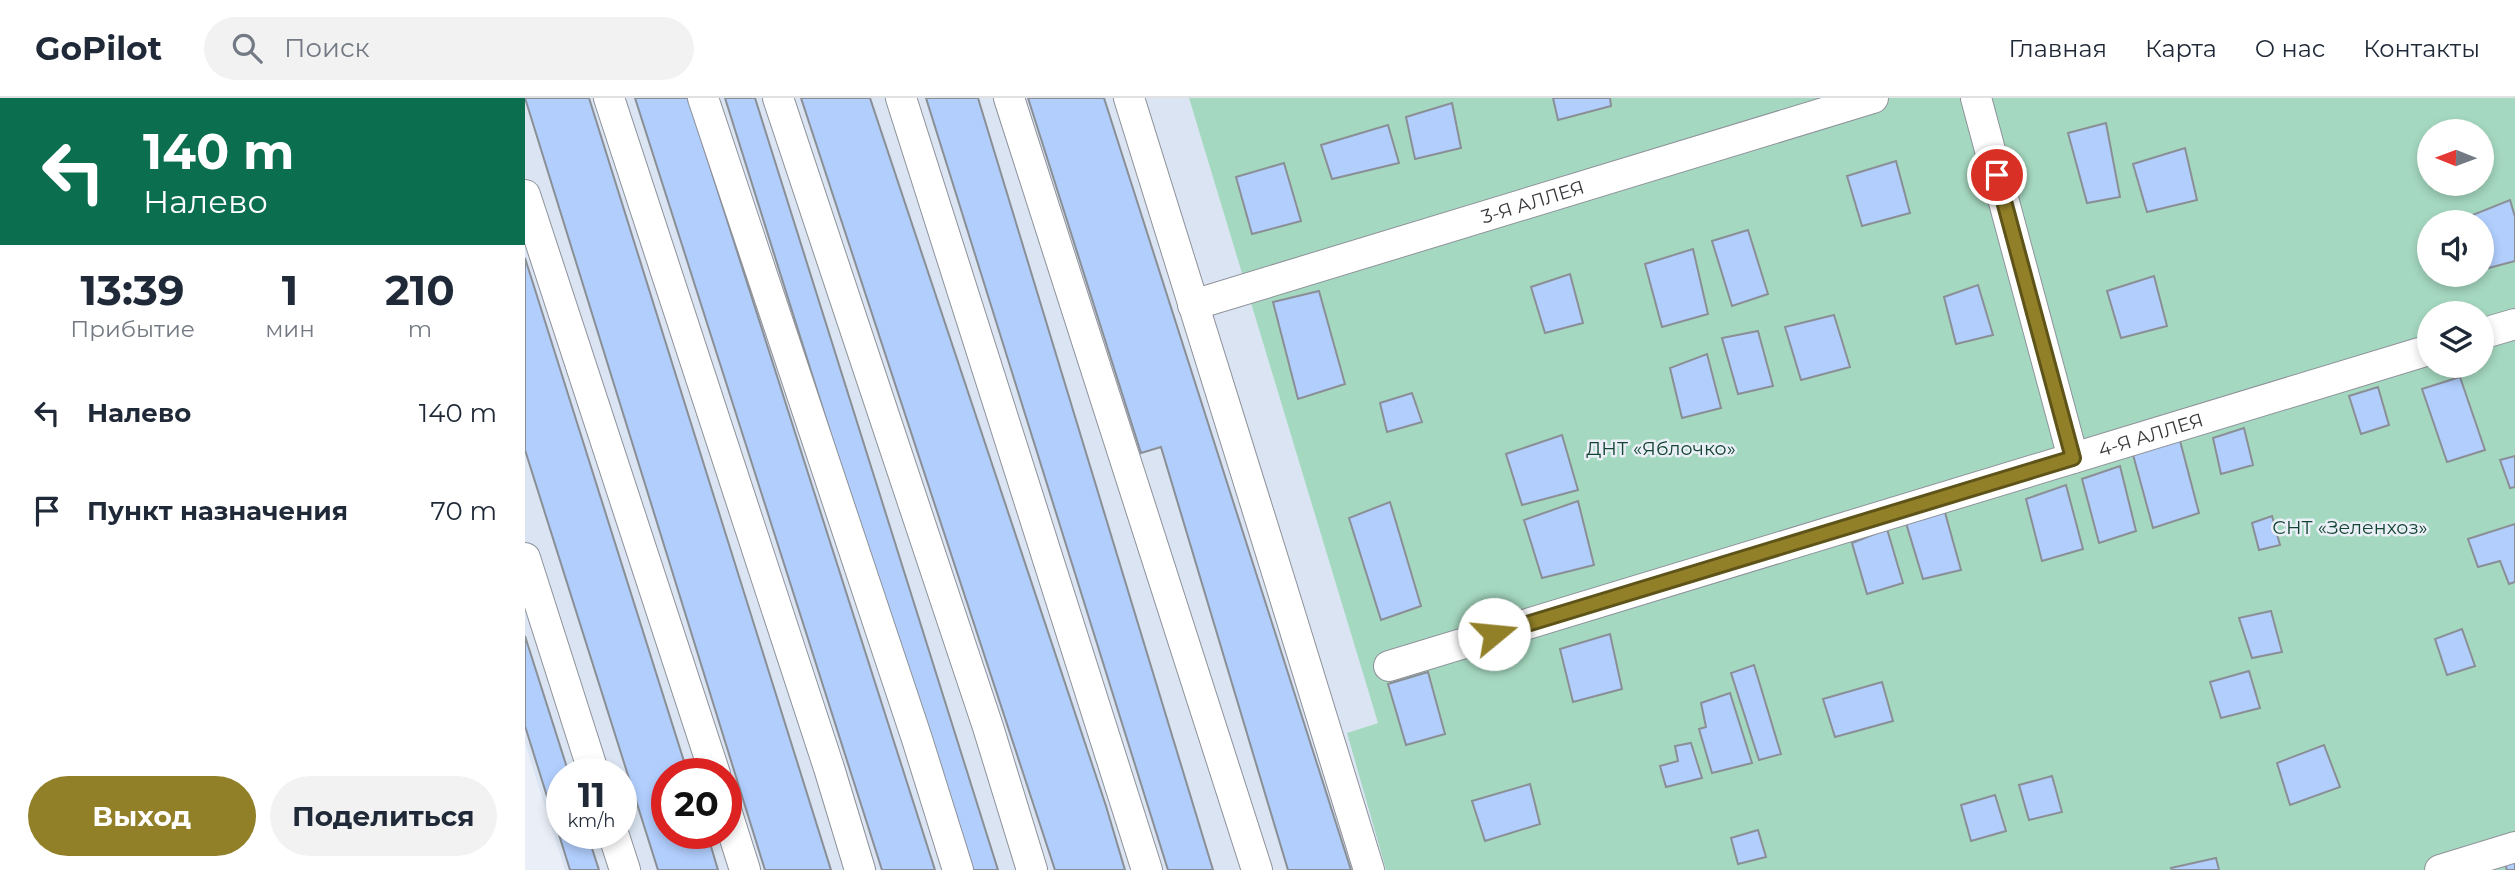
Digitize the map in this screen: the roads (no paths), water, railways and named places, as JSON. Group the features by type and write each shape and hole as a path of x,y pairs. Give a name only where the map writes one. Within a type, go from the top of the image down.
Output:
{"lane":[{"path":"609,98 860,870"},
{"path":"702,98 917,739 958,870"},
{"path":"778,98 988,727 1032,870"},
{"path":"901,98 1147,870"},
{"path":"1009,98 1258,870"},
{"path":"1129,98 1268,538 1369,870"},
{"name":"3-Я АЛЛЕЯ","path":"1193,305 1873,98"},
{"path":"1976,98 2073,458"},
{"path":"525,195 710,758"},
{"path":"2494,330 2515,324"},
{"name":"4-Я АЛЛЕЯ","path":"1389,666 2417,354"},
{"path":"525,558 589,758"},
{"path":"2440,870 2515,847"},
{"path":"618,849 625,870"},
{"path":"738,849 745,870"}],"park label":[{"name":"ДНТ «Яблочко»","path":"1661,448"},
{"name":"СНТ «Зеленхоз»","path":"2350,527"}]}
